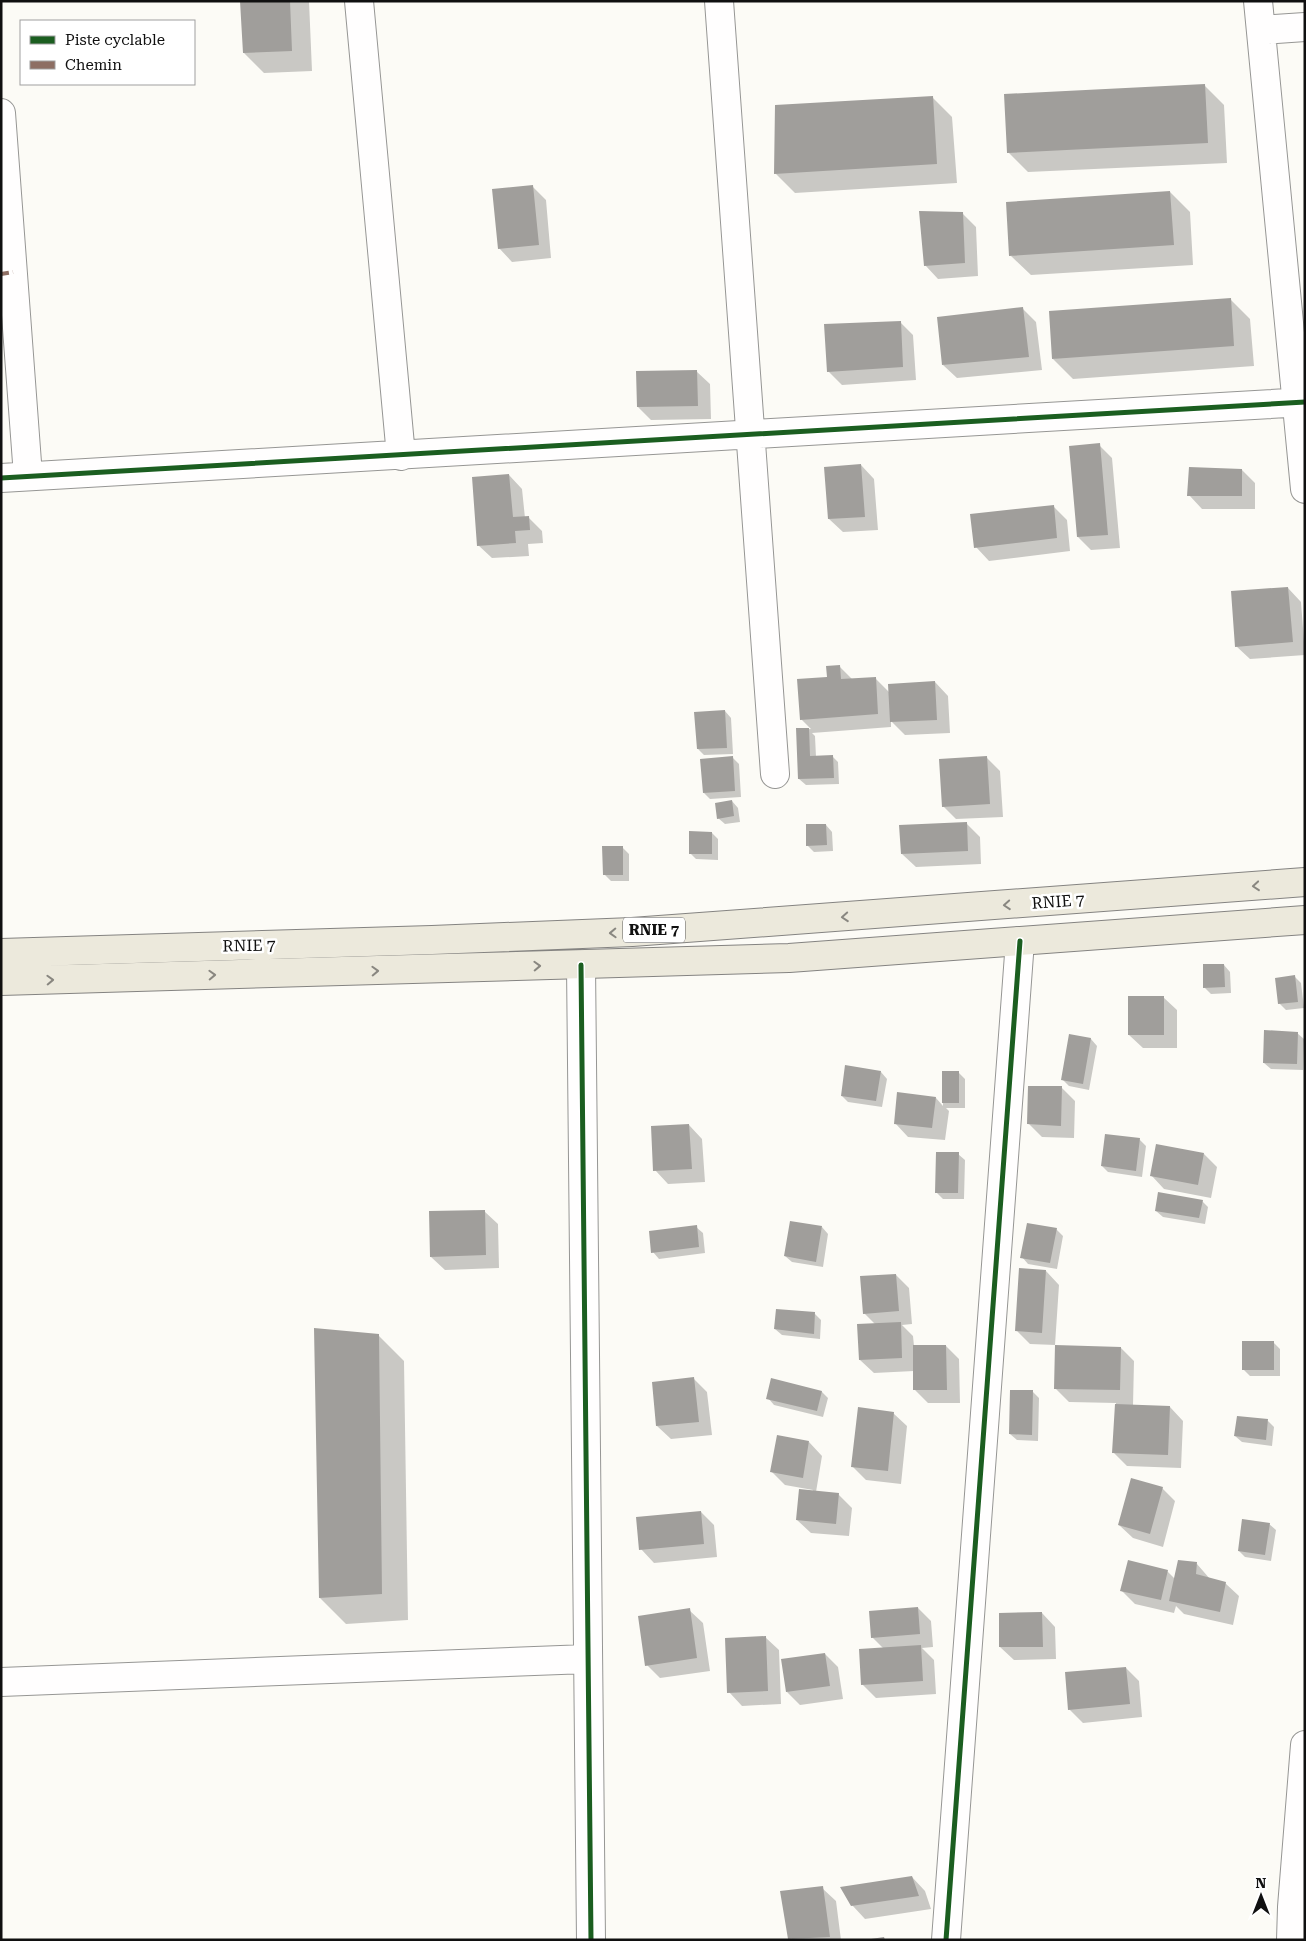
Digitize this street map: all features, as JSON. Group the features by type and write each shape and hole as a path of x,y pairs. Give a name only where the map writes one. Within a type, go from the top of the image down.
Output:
{"main road":[{"name":"RNIE 7","path":"1,953 632,932 1305,882"},
{"name":"RNIE 7","path":"1,982 789,958 1305,920"}],"street":[{"path":"359,1 401,456"},
{"path":"719,1 775,774"},
{"path":"1258,1 1301,402 1305,489"},
{"path":"1261,30 1305,27"},
{"path":"1,113 28,476"},
{"path":"1,478 1301,402"},
{"path":"946,1940 1020,942"},
{"path":"581,965 591,1940"},
{"path":"1,1682 587,1659"},
{"path":"1291,1940 1305,1745"}],"building":[{"path":"240,1 290,1 292,51 243,53"},
{"path":"1205,84 1208,143 1007,153 1004,94"},
{"path":"933,96 937,164 774,174 775,105"},
{"path":"533,185 539,245 498,249 492,189"},
{"path":"1170,191 1174,245 1009,256 1006,202"},
{"path":"919,211 963,212 965,263 924,266"},
{"path":"1231,298 1234,346 1052,359 1049,311"},
{"path":"1023,307 1029,357 942,365 937,317"},
{"path":"901,321 903,367 827,372 824,324"},
{"path":"697,370 698,406 637,407 636,371"},
{"path":"1100,443 1108,535 1077,537 1069,446"},
{"path":"861,464 865,517 828,519 824,467"},
{"path":"1189,467 1242,469 1242,496 1187,496"},
{"path":"509,474 513,517 529,516 530,530 515,531 516,543 477,546 472,477"},
{"path":"1054,505 1057,538 974,548 970,514"},
{"path":"1288,587 1293,642 1235,647 1231,591"},
{"path":"840,665 841,679 876,677 878,714 800,720 797,679 827,677 826,666"},
{"path":"935,681 937,720 890,722 888,684"},
{"path":"725,710 727,748 697,749 694,712"},
{"path":"796,728 809,728 810,756 833,755 834,778 798,779"},
{"path":"733,756 735,791 703,793 700,759"},
{"path":"987,756 990,804 942,807 939,759"},
{"path":"732,800 734,816 717,819 715,803"},
{"path":"967,822 968,851 901,854 899,825"},
{"path":"806,824 826,824 827,845 806,846"},
{"path":"689,831 712,832 712,854 689,854"},
{"path":"602,846 623,846 623,875 603,875"},
{"path":"1203,964 1224,964 1225,987 1203,988"},
{"path":"1295,975 1298,1002 1278,1004 1275,978"},
{"path":"1128,996 1164,996 1164,1035 1128,1035"},
{"path":"1264,1030 1298,1032 1297,1064 1263,1063"},
{"path":"1069,1034 1091,1038 1083,1084 1061,1080"},
{"path":"845,1065 881,1071 876,1101 841,1096"},
{"path":"942,1071 959,1071 959,1103 942,1103"},
{"path":"1028,1086 1062,1086 1061,1126 1027,1124"},
{"path":"897,1092 936,1097 932,1128 894,1124"},
{"path":"689,1124 692,1169 653,1171 651,1126"},
{"path":"1105,1134 1140,1138 1136,1171 1101,1166"},
{"path":"1156,1144 1204,1153 1198,1185 1150,1176"},
{"path":"936,1152 959,1152 958,1193 935,1193"},
{"path":"1158,1192 1203,1200 1199,1218 1155,1211"},
{"path":"485,1210 486,1255 430,1257 429,1211"},
{"path":"790,1221 822,1226 816,1262 784,1256"},
{"path":"1027,1223 1057,1228 1050,1263 1020,1258"},
{"path":"697,1225 699,1247 651,1253 649,1231"},
{"path":"1019,1268 1046,1270 1042,1333 1015,1331"},
{"path":"896,1274 899,1311 863,1314 860,1276"},
{"path":"776,1309 815,1312 814,1334 774,1329"},
{"path":"901,1322 902,1358 859,1360 857,1324"},
{"path":"314,1328 379,1334 382,1594 319,1598"},
{"path":"1242,1341 1274,1341 1274,1370 1242,1370"},
{"path":"913,1345 946,1345 947,1390 913,1390"},
{"path":"1055,1345 1121,1347 1120,1390 1054,1389"},
{"path":"694,1377 699,1422 656,1426 652,1382"},
{"path":"771,1378 822,1391 817,1411 766,1399"},
{"path":"1010,1390 1033,1390 1032,1435 1009,1434"},
{"path":"1115,1404 1170,1406 1168,1455 1112,1453"},
{"path":"858,1407 894,1412 888,1471 851,1467"},
{"path":"1237,1416 1268,1419 1266,1440 1234,1436"},
{"path":"777,1435 809,1441 803,1478 770,1472"},
{"path":"1131,1478 1163,1487 1150,1534 1118,1525"},
{"path":"799,1489 839,1493 836,1524 796,1520"},
{"path":"701,1511 704,1544 639,1550 636,1517"},
{"path":"1242,1519 1270,1523 1265,1555 1238,1551"},
{"path":"1128,1560 1168,1570 1161,1600 1120,1591"},
{"path":"1178,1560 1197,1562 1196,1574 1226,1582 1220,1612 1169,1601"},
{"path":"918,1607 920,1634 871,1638 869,1611"},
{"path":"690,1608 697,1658 645,1666 638,1616"},
{"path":"1042,1612 1043,1647 999,1647 999,1613"},
{"path":"766,1636 768,1691 727,1693 725,1638"},
{"path":"921,1645 923,1681 861,1685 859,1649"},
{"path":"825,1653 830,1686 786,1692 781,1659"},
{"path":"1126,1667 1130,1704 1068,1710 1065,1672"},
{"path":"912,1876 919,1896 851,1906 840,1887"},
{"path":"823,1886 830,1937 788,1939 780,1891"},
{"path":"884,1937 885,1940 871,1940 871,1939"}],"marked path":[{"path":"1,274 13,272"}],"cycle path":[{"path":"1,478 1305,402"},
{"path":"946,1940 1020,941"},
{"path":"581,965 591,1940"}]}
